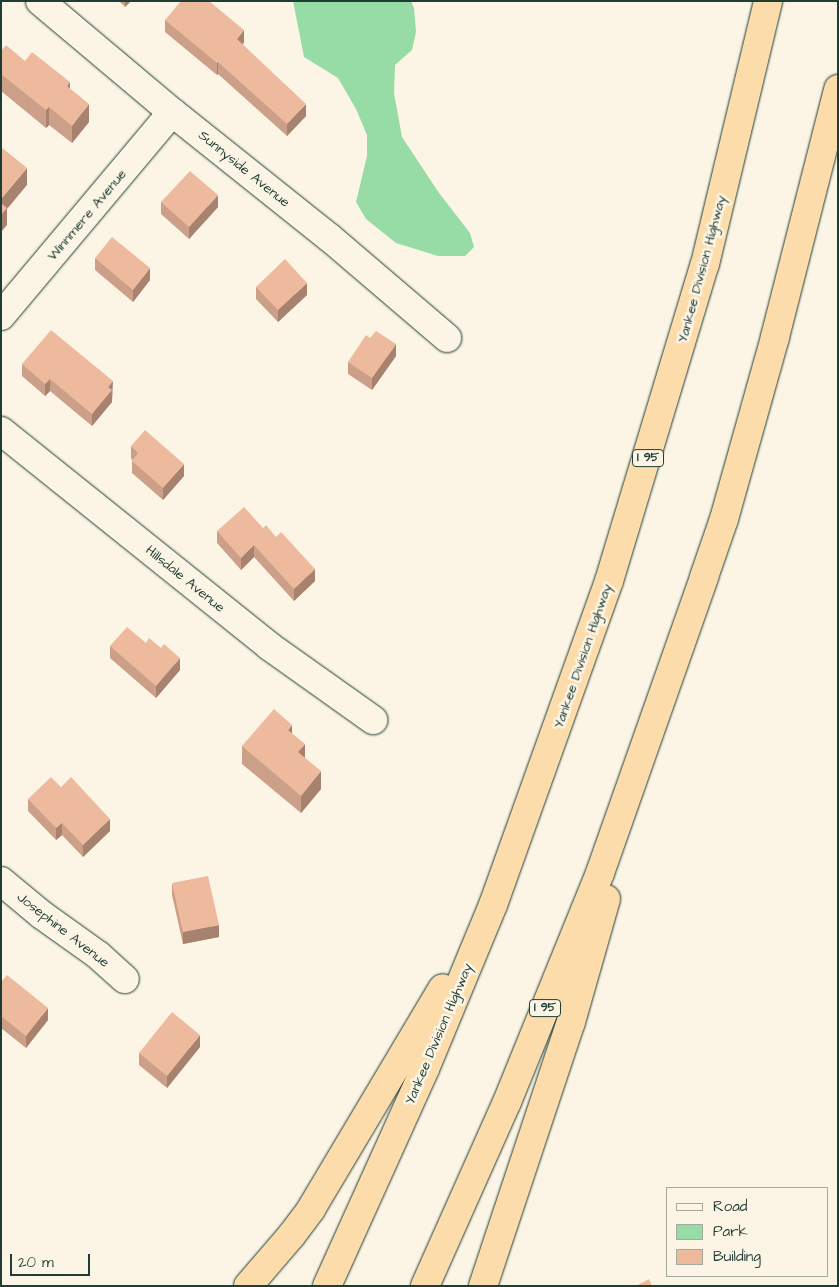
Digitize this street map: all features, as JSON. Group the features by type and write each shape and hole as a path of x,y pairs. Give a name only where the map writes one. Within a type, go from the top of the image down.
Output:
{"highway":[{"name":"Yankee Division Highway","path":"327,1286 426,1069 493,905 568,701 648,458 705,264 768,1"},
{"name":"I 95","path":"425,1286 507,1102 600,873 724,519 775,336 838,89"},
{"path":"484,1286 571,1022 652,726"},
{"path":"248,1286 311,1209 493,905"}],"street":[{"name":"Sunnyside Avenue","path":"40,1 172,112 330,238 447,338"},
{"name":"Winnmere Avenue","path":"1,316 172,112"},
{"name":"Hillsdale Avenue","path":"1,431 269,646 373,720"},
{"name":"Josephine Avenue","path":"1,881 42,915 98,955 125,979"}],"green space":[{"path":"293,1 411,1 414,8 416,32 412,50 395,65 394,93 402,137 439,193 470,233 474,247 465,256 438,256 396,243 366,219 356,202 367,156 367,135 356,109 338,78 304,57"}],"building":[{"path":"181,1 209,1 244,30 237,39 306,104 287,124 218,62 165,20"},
{"path":"6,45 25,61 32,52 70,82 67,86 89,104 72,126 49,107 46,110 1,74 1,51"},
{"path":"1,147 27,168 1,199"},
{"path":"190,171 218,195 189,227 161,202"},
{"path":"1,203 7,208 1,215"},
{"path":"112,237 150,268 133,290 95,258"},
{"path":"285,259 307,283 278,310 256,287"},
{"path":"51,330 113,381 108,387 112,390 92,414 50,379 45,384 22,364"},
{"path":"376,331 396,344 372,378 348,362 366,335 370,338"},
{"path":"145,430 184,464 163,488 132,461 138,453 131,446"},
{"path":"244,507 263,528 266,525 276,537 281,532 315,569 294,589 254,545 241,558 217,531"},
{"path":"127,627 146,643 149,638 161,648 164,644 180,658 156,686 110,646"},
{"path":"274,709 292,725 288,730 305,744 298,752 321,771 301,796 242,746"},
{"path":"51,777 61,787 71,777 110,819 83,845 62,823 56,828 28,799"},
{"path":"208,876 219,925 183,932 172,883"},
{"path":"7,975 48,1008 26,1036 1,1016 1,982"},
{"path":"172,1012 200,1035 167,1076 139,1053"},
{"path":"649,1279 652,1286 636,1286"}]}
